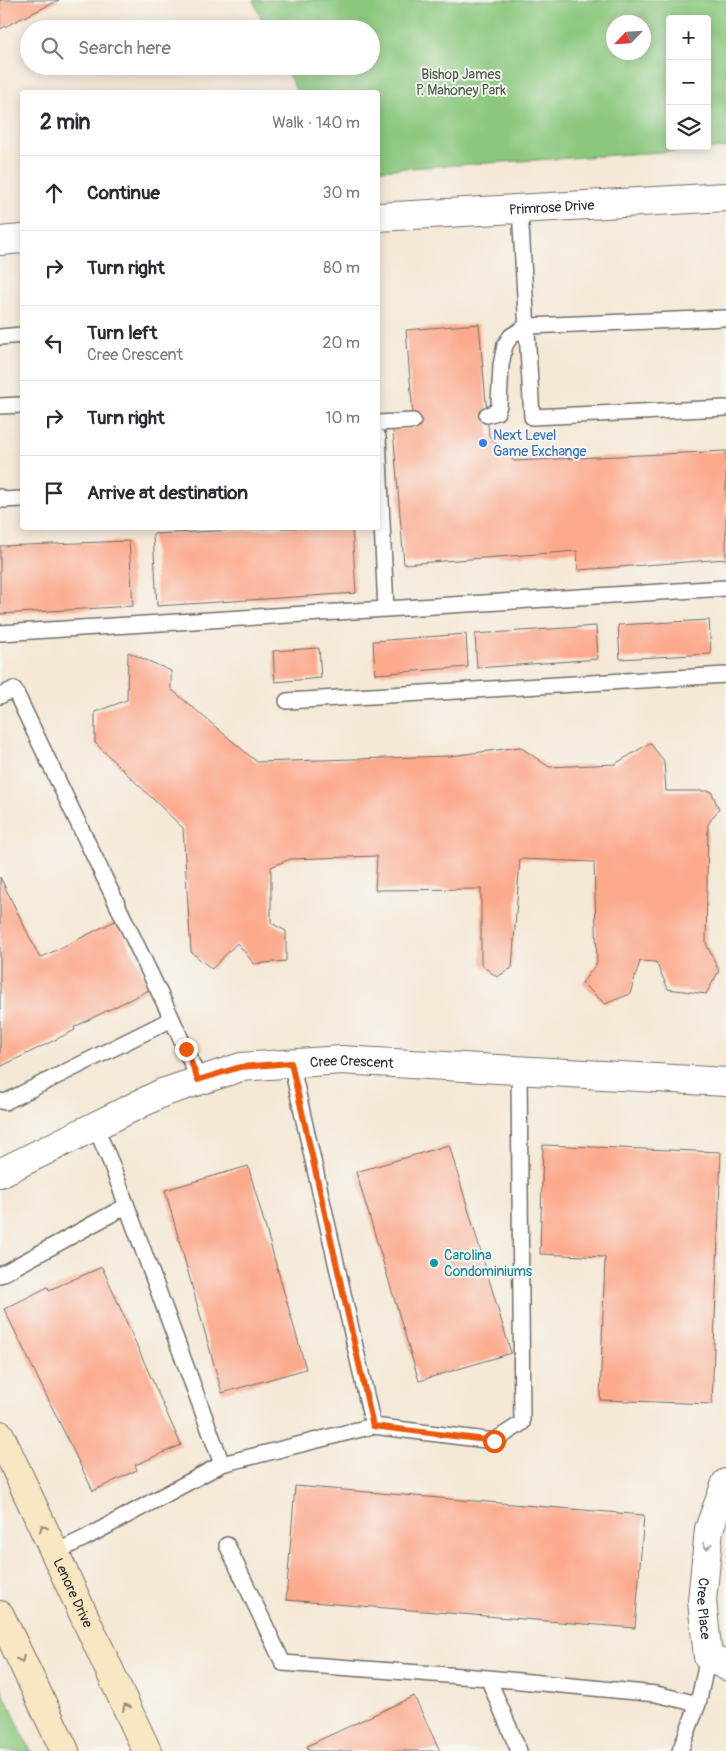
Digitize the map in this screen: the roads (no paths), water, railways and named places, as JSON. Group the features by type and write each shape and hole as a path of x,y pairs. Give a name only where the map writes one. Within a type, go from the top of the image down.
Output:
{"main road":[{"name":"Lenore Drive","path":"0,1435 147,1751"},
{"path":"0,1615 65,1751"}],"street":[{"name":"Primrose Drive","path":"380,217 726,196"},
{"path":"0,241 20,239"},
{"name":"Cree Crescent","path":"0,1173 162,1093 240,1067 341,1060 726,1082"},
{"name":"Cree Place","path":"717,1661 702,1601 709,1529 726,1483"}],"lane":[{"path":"520,209 532,417 726,408"},
{"path":"487,415 497,412 499,405 501,365 505,345 511,336 527,326 726,318"},
{"path":"0,337 20,335"},
{"path":"0,406 20,405"},
{"path":"380,423 413,421"},
{"path":"380,480 386,609"},
{"path":"0,498 3,500 20,499"},
{"path":"0,633 726,588"},
{"path":"286,701 726,675"},
{"path":"0,696 14,689 172,1020 198,1080"},
{"path":"0,1101 5,1102 172,1020"},
{"path":"291,1063 373,1426"},
{"path":"54,1553 83,1540 222,1464 373,1426 494,1441 522,1422 519,1070"},
{"path":"95,1126 111,1163 222,1464"},
{"path":"0,1275 126,1206"},
{"path":"227,1545 283,1664 488,1678 656,1694 698,1704"},
{"path":"680,1751 717,1661"},
{"path":"488,1678 519,1751"}],"place":[{"name":"Next Level Game Exchange","path":"483,443"},
{"name":"Carolina Condominiums","path":"434,1263"}],"park label":[{"name":"Bishop James P. Mahoney Park","path":"461,82"}]}
